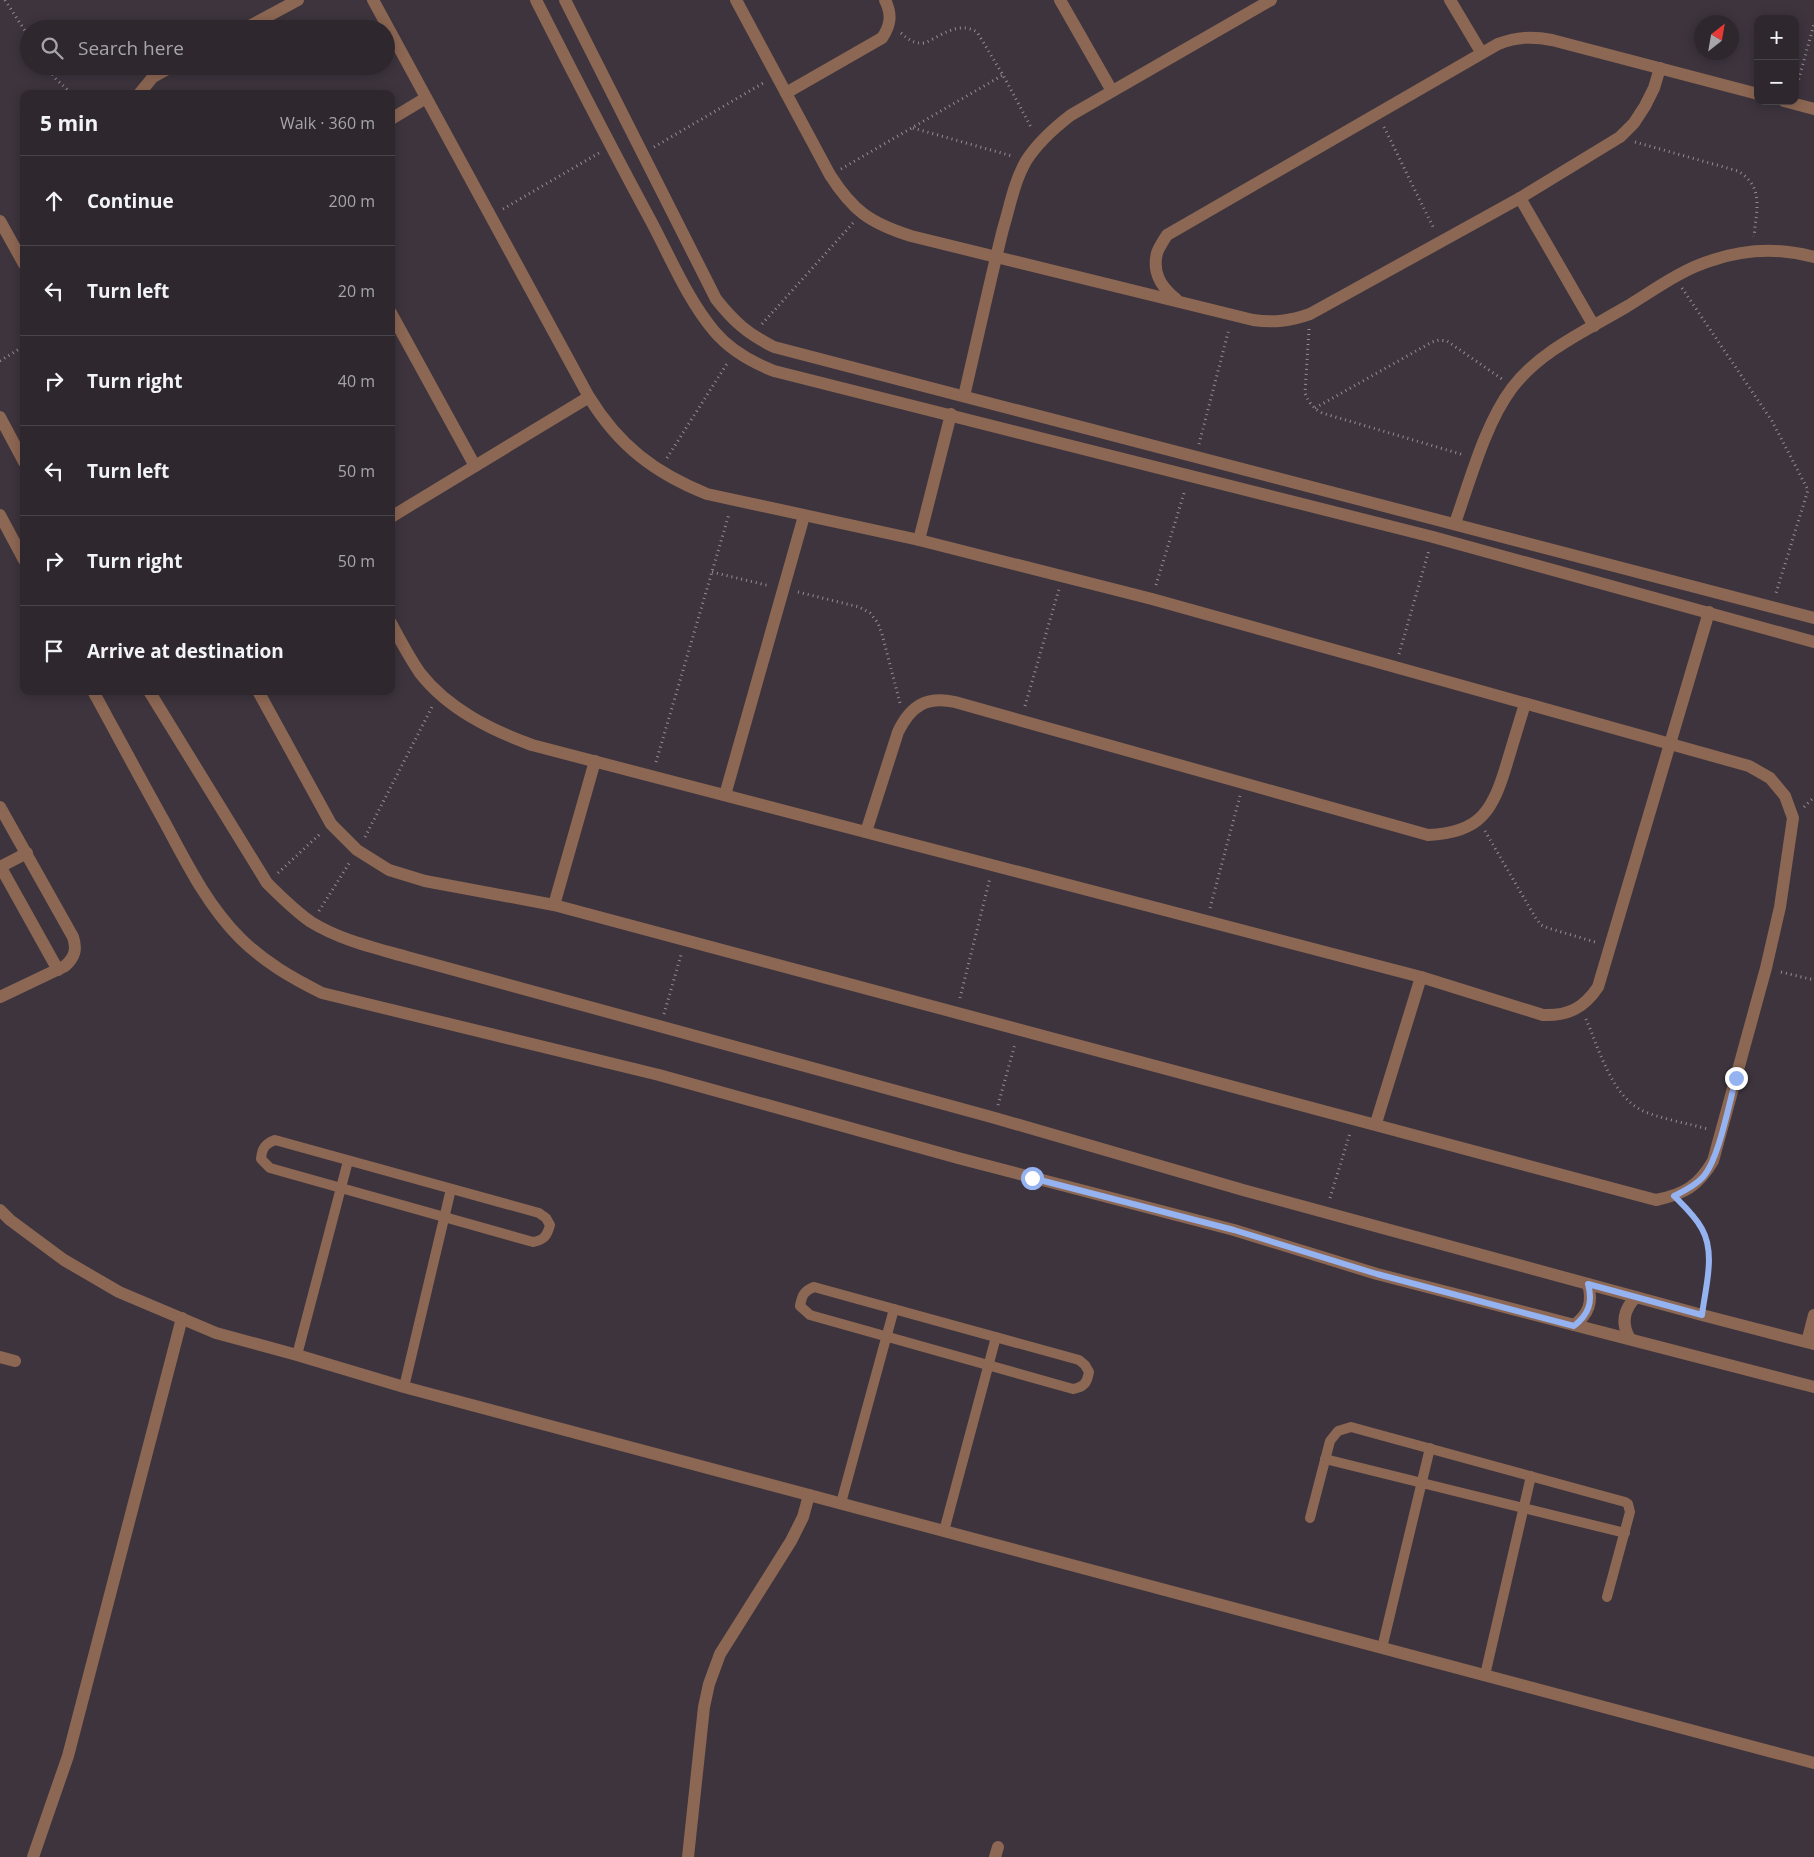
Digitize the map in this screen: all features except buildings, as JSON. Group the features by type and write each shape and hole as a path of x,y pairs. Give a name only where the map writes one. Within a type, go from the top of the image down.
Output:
{"street":[{"path":"261,20 298,0"},
{"path":"373,0 384,20"},
{"path":"536,0 695,303 714,331 735,351 760,366 1433,537 1814,642"},
{"path":"565,0 716,299 732,319 751,335 774,347 1814,618"},
{"path":"736,0 830,175 843,196 861,214 885,228 1179,302 1272,323 1292,320 1310,314 1520,198 1620,137 1634,123 1645,106 1654,88 1660,68"},
{"path":"786,93 882,38 890,23 890,15 885,0"},
{"path":"1060,0 1112,91"},
{"path":"964,396 996,257 1017,179 1039,143 1071,115 1271,0"},
{"path":"1450,0 1481,52"},
{"path":"1179,302 1164,290 1156,271 1157,252 1167,235 1481,52 1515,38 1534,36 1754,93"},
{"path":"260,695 331,824 357,850 389,870 425,881 554,905 1020,1028 1656,1200 1674,1196 1690,1188 1703,1176 1713,1161 1766,968 1780,907 1793,818 1785,796 1770,778 1749,766 1152,599 919,540 707,494 682,484 658,471 617,436 600,415 395,41"},
{"path":"142,90 157,75"},
{"path":"395,117 426,98"},
{"path":"1799,105 1814,109"},
{"path":"1520,198 1594,326"},
{"path":"0,221 20,257"},
{"path":"1455,524 1495,415 1512,387 1536,363 1674,278 1712,260 1753,251 1795,252 1814,257"},
{"path":"395,320 475,466"},
{"path":"395,515 589,397"},
{"path":"919,540 951,414"},
{"path":"1037,437 1042,416"},
{"path":"0,417 20,454"},
{"path":"0,515 20,552"},
{"path":"725,795 804,516"},
{"path":"1567,573 1572,554"},
{"path":"395,630 421,674 460,710 483,725 532,745 1421,977 1542,1015 1556,1016 1569,1013 1581,1007 1591,998 1598,987 1709,612"},
{"path":"96,695 196,881 218,913 240,938 266,961 292,978 322,993 659,1075 958,1158 1234,1230 1377,1274 1814,1388"},
{"path":"151,695 267,883 288,904 312,922 348,939 1326,1212 1810,1343 1814,1315"},
{"path":"866,832 904,718 914,708 927,701 941,699 1021,720 1428,835 1446,834 1463,829 1478,820 1490,807 1498,792 1525,704"},
{"path":"554,905 595,761"},
{"path":"0,806 73,937 76,946 72,961 58,970 0,997"},
{"path":"27,853 0,866 58,970"},
{"path":"1376,1124 1421,977"},
{"path":"0,1210 10,1220 64,1260 119,1292 216,1333 297,1354 404,1387 1814,1763"},
{"path":"1574,1326 1582,1320 1587,1312 1591,1293 1588,1284"},
{"path":"1630,1340 1624,1322 1625,1312 1629,1304 1636,1297"},
{"path":"32,1857 68,1756 182,1318"},
{"path":"0,1357 15,1362"},
{"path":"688,1857 704,1706 709,1684 720,1654 791,1542 803,1518 810,1495"}],"lane":[{"path":"275,1140 539,1213 546,1218 550,1225 548,1234 542,1241 533,1242 340,1188 270,1168 261,1159 262,1150 267,1143 275,1140"},
{"path":"297,1354 348,1161"},
{"path":"404,1387 451,1189"},
{"path":"814,1288 1079,1360 1086,1365 1089,1372 1088,1381 1082,1388 1073,1389 886,1337 810,1315 800,1306 802,1297 806,1290 814,1288"},
{"path":"841,1504 894,1309"},
{"path":"944,1531 996,1337"},
{"path":"1310,1518 1330,1441 1338,1431 1351,1427 1430,1448 1628,1504 1630,1512 1607,1597"},
{"path":"1382,1648 1430,1448"},
{"path":"1325,1459 1625,1534"},
{"path":"1485,1675 1531,1476"}],"path":[{"path":"4,0 20,24"},
{"path":"890,23 908,40 919,44 957,28 971,28 982,37 1039,143"},
{"path":"1799,78 1814,24"},
{"path":"53,75 68,90"},
{"path":"830,175 1003,75"},
{"path":"642,153 776,76"},
{"path":"1378,113 1440,241"},
{"path":"912,128 1027,160"},
{"path":"1620,137 1738,171 1748,178 1755,188 1758,199 1753,251"},
{"path":"491,217 611,146"},
{"path":"751,335 861,214"},
{"path":"1674,278 1772,421 1808,490 1772,607"},
{"path":"1310,314 1305,393 1308,402 1314,408 1322,413 1478,459"},
{"path":"1195,456 1233,315"},
{"path":"1314,408 1432,342 1439,340 1447,341 1512,387"},
{"path":"0,361 20,348"},
{"path":"658,471 735,351"},
{"path":"1152,599 1190,475"},
{"path":"651,776 733,501"},
{"path":"1395,666 1433,537"},
{"path":"712,572 859,606 870,613 878,623 882,634 904,718"},
{"path":"1021,720 1063,577"},
{"path":"312,922 357,850 440,693"},
{"path":"1207,921 1243,783"},
{"path":"1478,820 1534,917 1541,925 1611,947"},
{"path":"267,883 331,824"},
{"path":"956,1012 993,865"},
{"path":"661,1026 685,940"},
{"path":"1766,968 1814,980"},
{"path":"1581,1007 1614,1083 1631,1104 1643,1111 1721,1133"},
{"path":"994,1118 1020,1028"},
{"path":"1326,1212 1354,1118"},
{"path":"1674,1196 1690,1212 1703,1230 1709,1255 1702,1315"}],"route":[{"path":"1032,1178 1234,1230 1377,1274 1574,1326 1582,1320 1587,1312 1591,1293 1588,1284 1702,1315 1709,1255 1703,1230 1690,1212 1674,1196 1690,1188 1703,1176 1713,1161 1736,1078"}]}
